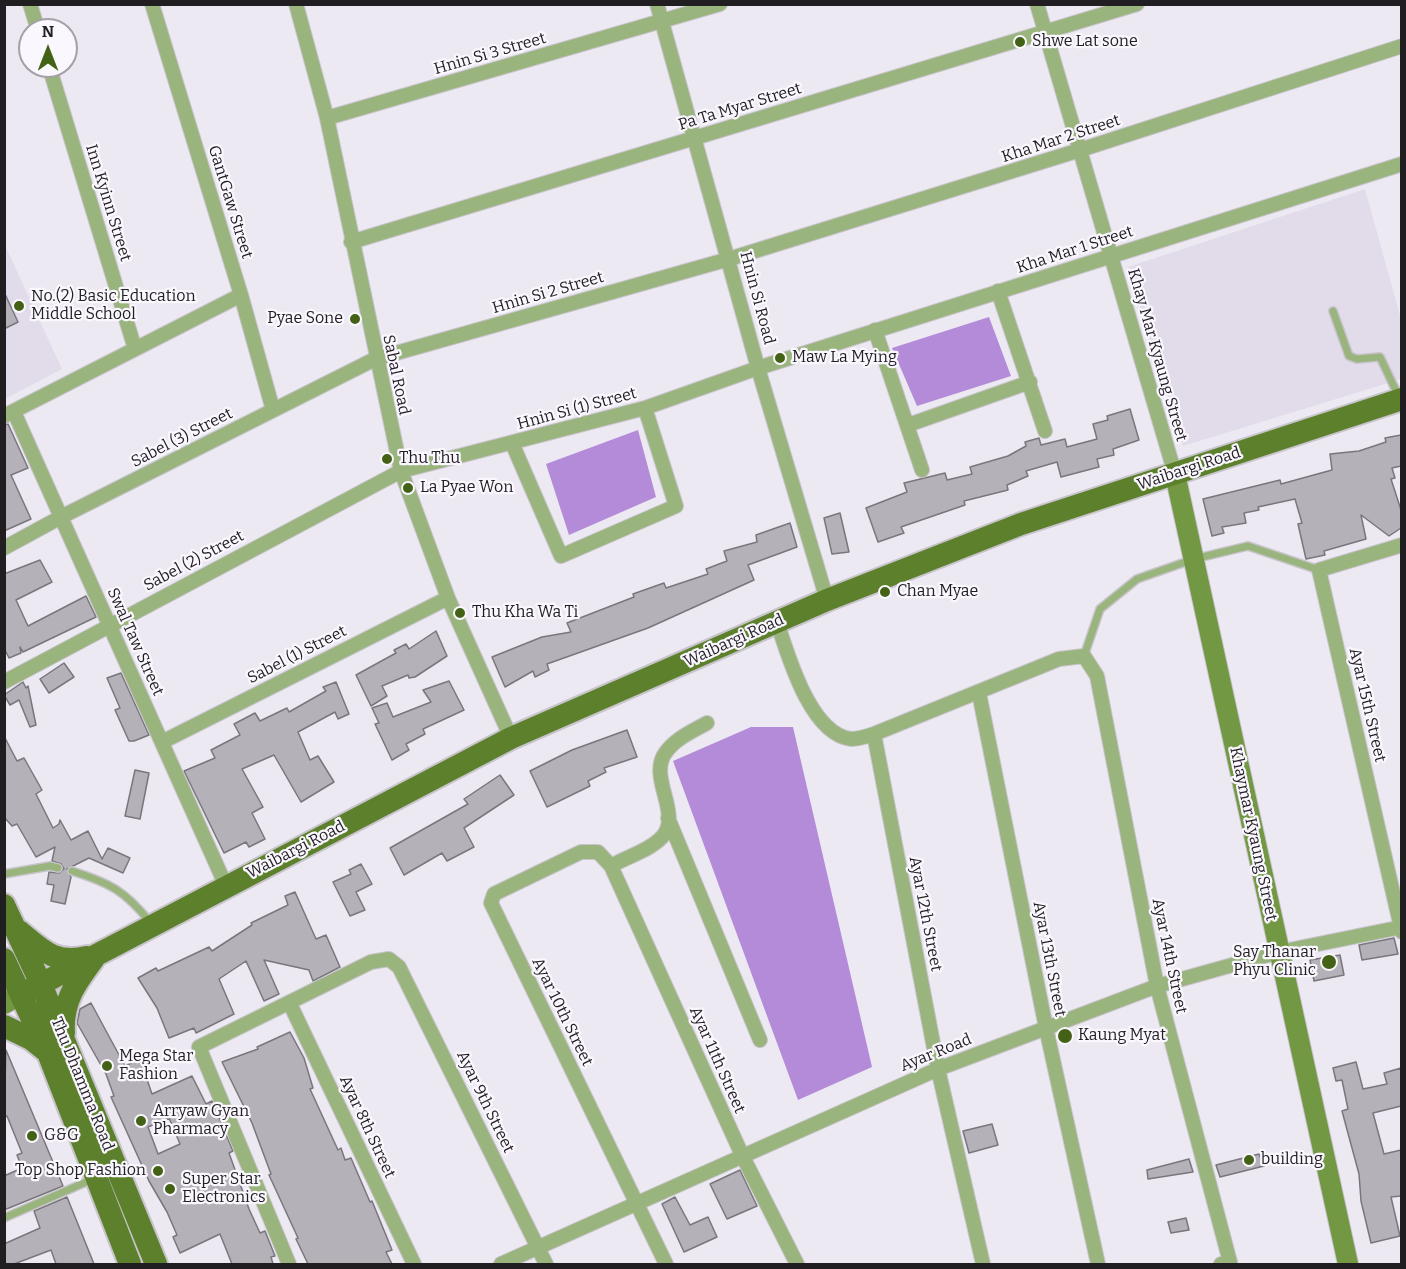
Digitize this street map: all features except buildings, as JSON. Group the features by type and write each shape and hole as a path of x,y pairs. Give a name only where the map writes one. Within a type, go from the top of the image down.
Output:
{"main road":[{"name":"Waibargi Road","path":"22,994 512,738 827,600 1021,524 1401,399"},
{"name":"Thu Dhamma Road","path":"4,905 14,926 22,994"},
{"path":"14,926 50,957 78,959 97,954"},
{"path":"4,1026 56,1047 71,990 97,954"},
{"name":"Thu Dhamma Road","path":"4,959 22,994 56,1047 156,1264"},
{"name":"Thu Dhamma Road","path":"56,1047 95,1178 130,1264"}],"street":[{"name":"GantGaw Street","path":"152,4 241,295 273,410"},
{"name":"Sabal Road","path":"296,4 327,118 375,359 401,471 448,598 512,738"},
{"name":"Hnin Si Road","path":"657,4 758,368 827,600"},
{"name":"Hnin Si 3 Street","path":"327,118 720,4"},
{"name":"Khay Mar Kyaung Street","path":"1037,4 1175,474"},
{"name":"Pa Ta Myar Street","path":"351,242 1046,34 1137,4"},
{"name":"Kha Mar 2 Street","path":"729,259 1080,150 1401,46"},
{"name":"Inn Kyinn Street","path":"53,78 135,349"},
{"name":"Kha Mar 1 Street","path":"758,368 1401,164"},
{"name":"Hnin Si 2 Street","path":"375,359 729,259"},
{"path":"998,291 1045,431"},
{"path":"9,414 241,295"},
{"path":"875,330 922,470"},
{"name":"Sabel (3) Street","path":"4,549 61,517 375,359"},
{"name":"Hnin Si (1) Street","path":"401,471 645,408 758,368"},
{"path":"908,425 1030,382"},
{"path":"512,443 561,556 676,506 645,408"},
{"name":"Swal Taw Street","path":"9,414 61,517 226,886"},
{"name":"Sabel (2) Street","path":"4,682 401,471"},
{"name":"Khaymar Kyaung Street","path":"1175,474 1348,1264"},
{"path":"1319,570 1401,545"},
{"name":"Ayar 15th Street","path":"1319,570 1401,928"},
{"name":"Sabel (1) Street","path":"162,742 448,598"},
{"path":"777,622 794,675 826,728 851,739 874,735 1059,660 1084,656"},
{"name":"Ayar 14th Street","path":"1084,656 1097,676 1157,986 1227,1264"},
{"name":"Ayar 13th Street","path":"979,693 1046,1028 1098,1264"},
{"path":"707,723 681,737 662,758 660,774 668,818 760,1040"},
{"name":"Ayar 12th Street","path":"874,735 938,1069 983,1264"},
{"path":"611,866 656,842 667,830 668,818"},
{"name":"Ayar 10th Street","path":"611,866 598,852 581,852 497,892 490,899 666,1264"},
{"name":"Ayar 11th Street","path":"611,866 742,1155 797,1264"},
{"name":"Ayar Road","path":"501,1264 938,1069 1157,986 1279,952 1401,928"},
{"name":"Ayar 9th Street","path":"290,1004 370,962 389,959 399,967 546,1264"},
{"path":"289,1264 199,1047 290,1004"},
{"name":"Ayar 8th Street","path":"290,1004 414,1264"}],"lane":[{"path":"1333,311 1349,356 1357,359 1380,357 1401,399"},
{"path":"1084,656 1101,609 1137,579 1194,559 1248,546 1319,570"},
{"path":"4,874 50,867 58,868"},
{"path":"72,871 106,882 120,890 132,899 153,925"},
{"path":"4,1218 95,1178"}],"shaded area":[{"path":"1365,189 1401,319 1401,379 1183,446 1128,267"},
{"name":"No.(2) Basic Education Middle School","path":"4,243 62,369 5,399 4,399"},
{"path":"989,317 1011,376 917,406 892,348"},
{"path":"638,430 656,497 569,535 546,464"},
{"path":"751,727 793,727 872,1067 798,1100 673,761"}],"place":[{"name":"Shwe Lat sone","path":"1020,42"},
{"name":"No.(2) Basic Education Middle School","path":"19,306"},
{"name":"Pyae Sone","path":"355,319"},
{"name":"Maw La Mying","path":"780,358"},
{"name":"Thu Thu","path":"387,459"},
{"name":"La Pyae Won","path":"408,488"},
{"name":"Chan Myae","path":"885,592"},
{"name":"Thu Kha Wa Ti","path":"460,613"},
{"name":"Say Thanar Phyu Clinic","path":"1329,962"},
{"name":"Kaung Myat","path":"1065,1036"},
{"name":"Mega Star Fashion","path":"107,1066"},
{"name":"Arryaw Gyan Pharmacy","path":"141,1121"},
{"name":"G&G","path":"32,1136"},
{"name":"building","path":"1249,1160"},
{"name":"Top Shop Fashion","path":"158,1171"},
{"name":"Super Star Electronics","path":"170,1189"}]}
